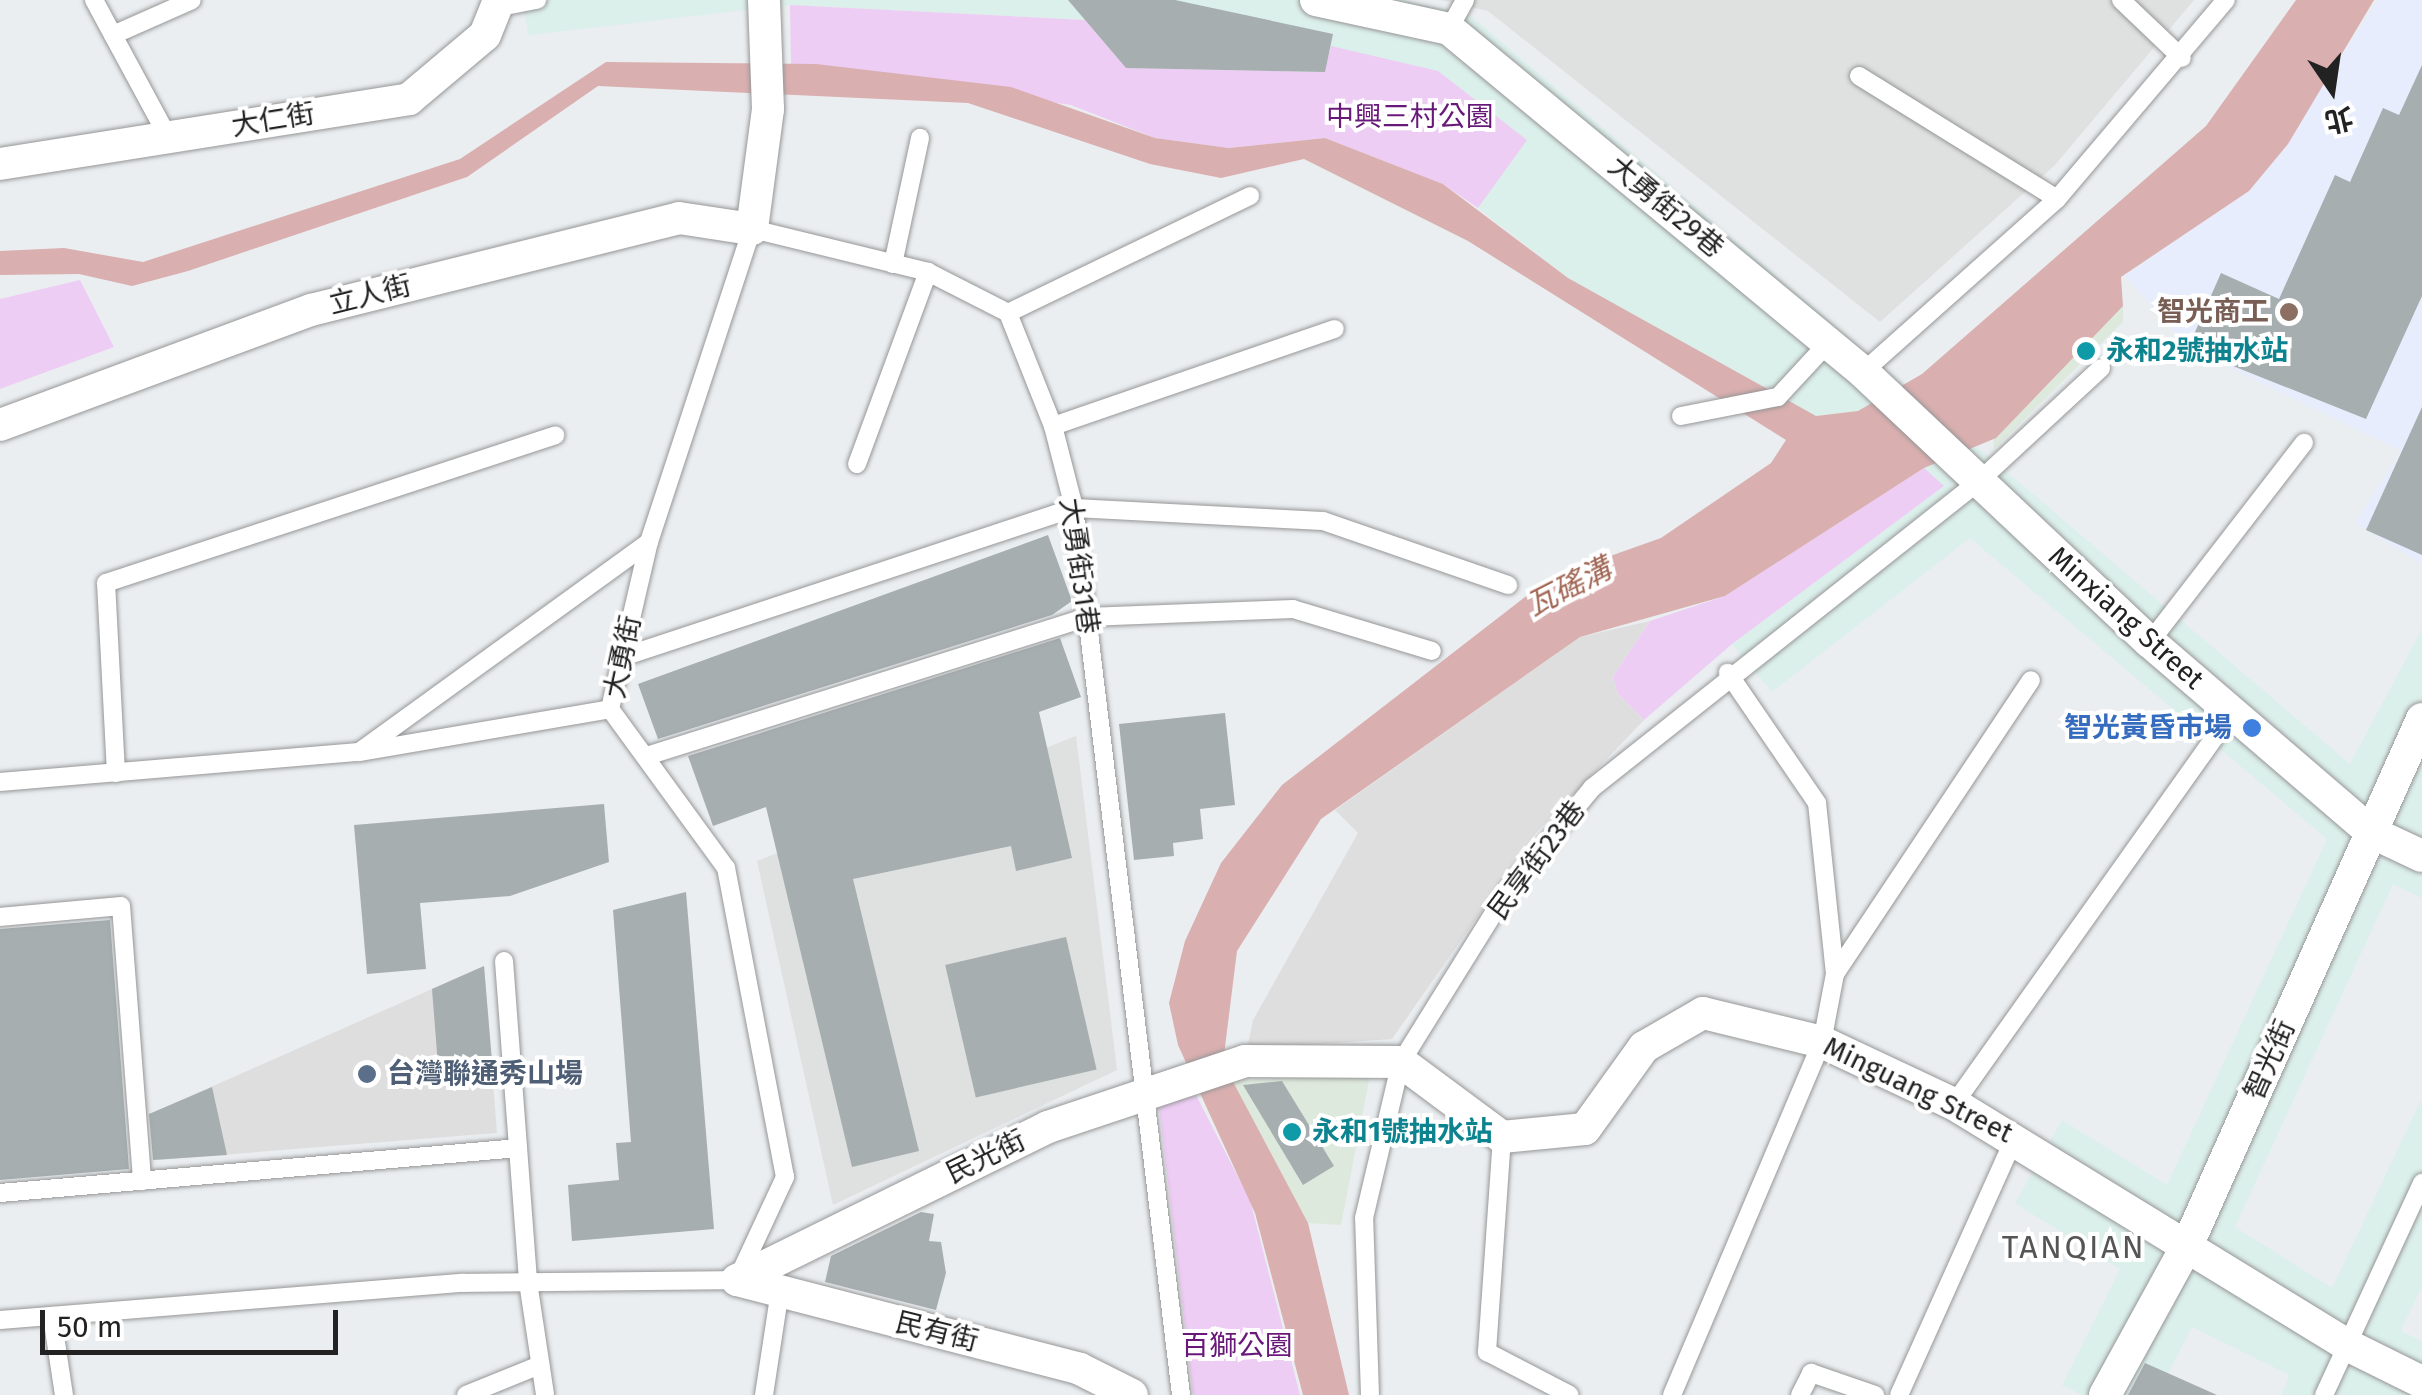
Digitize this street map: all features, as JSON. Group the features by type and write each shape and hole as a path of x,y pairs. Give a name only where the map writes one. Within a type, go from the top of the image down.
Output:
{"street":[{"name":"大勇街","path":"752,229 768,108 764,0"},
{"name":"大勇街29巷","path":"1316,0 1457,14 1863,372 1977,483"},
{"name":"大仁街","path":"0,164 409,99 485,35 500,3"},
{"name":"立人街","path":"0,425 311,310 678,218 752,229"},
{"name":"Minxiang Street","path":"1977,483 2150,642 2371,832 2422,856"},
{"name":"智光街","path":"2104,1395 2187,1246 2422,719"},
{"name":"Minguang Street","path":"1502,1136 1585,1129 1644,1046 1703,1014 1822,1042 2015,1136 2347,1345 2422,1382"},
{"name":"民光街","path":"737,1280 1048,1127 1146,1098 1184,1077 1246,1061 1401,1062"},
{"path":"1401,1062 1502,1136"},
{"name":"民有街","path":"737,1280 1080,1369 1132,1395"}],"lane":[{"path":"94,0 168,137"},
{"path":"113,35 192,0"},
{"path":"500,3 537,0"},
{"path":"2121,0 2182,58"},
{"path":"1863,372 2057,198 2182,58 2226,0"},
{"path":"1860,76 2057,198"},
{"path":"893,264 920,138"},
{"path":"752,229 928,272 1008,313 1250,196"},
{"name":"大勇街","path":"737,1280 784,1177 726,868 610,709 649,542 752,229"},
{"path":"857,464 928,272"},
{"name":"大勇街31巷","path":"1008,313 1053,426 1074,508 1181,1395"},
{"path":"1053,426 1335,329"},
{"path":"1681,416 1778,397 1828,344"},
{"name":"民享街23巷","path":"1370,1395 1364,1218 1401,1062 1508,890 1592,788 1728,674 1977,483 2101,368"},
{"path":"116,773 106,583 555,435"},
{"path":"2150,642 2304,444"},
{"path":"620,658 1074,508 1324,521 1508,585"},
{"path":"359,752 649,542"},
{"path":"648,756 1087,616 1293,610 1432,651"},
{"path":"1672,1395 1822,1042 1835,974 1817,803 1728,674"},
{"path":"1835,974 2031,680"},
{"path":"0,782 359,752 610,709"},
{"path":"1954,1104 2232,713"},
{"path":"0,916 121,906 142,1181"},
{"path":"504,962 528,1282 545,1395"},
{"path":"1502,1136 1487,1352 1570,1395"},
{"path":"1899,1395 2015,1136"},
{"path":"0,1192 518,1148"},
{"path":"2324,1395 2422,1183"},
{"path":"0,1320 528,1282 737,1280"},
{"path":"764,1395 780,1291"},
{"path":"52,1316 64,1395"},
{"path":"466,1395 540,1365"},
{"path":"1800,1395 1811,1372 1876,1395"}],"shaded area":[{"name":"智光黃昏市場","path":"523,0 1403,0 1470,15 2350,764 2422,629 2422,898 2393,884 2235,1227 2332,1288 2422,1098 2422,1286 2401,1331 2422,1341 2422,1395 2281,1395 2290,1375 2192,1327 2157,1395 2082,1395 2062,1385 2120,1269 2015,1203 2062,1120 2167,1185 2327,839 1970,538 1772,692 1732,644 1943,487 1858,411 1816,416 1713,363 1568,278 1478,208 1526,140 1330,47 1325,72 1126,68 1085,20 790,5 528,35"},
{"path":"1441,0 2194,0 2055,165 1880,322 1488,11"},
{"name":"智光商工","path":"2378,0 2422,0 2422,564 2355,523 2401,451 2188,347 2125,276 2260,179"},
{"name":"永和2號抽水站","path":"2123,306 2123,322 1994,449 1993,433"},
{"path":"1650,621 1613,676 1617,693 1644,720 1536,833 1392,1039 1247,1049 1253,1020 1358,833 1335,810 1580,637"},
{"path":"1076,736 1117,1070 833,1205 757,861"},
{"name":"台灣聯通秀山場","path":"484,966 497,1133 158,1160 148,1115"},
{"name":"永和1號抽水站","path":"1370,1075 1341,1225 1308,1223 1230,1080"}],"green space":[{"name":"中興三村公園","path":"790,5 1085,20 1126,68 1324,72 1331,46 1438,71 1527,140 1478,208 1443,184 1325,138 1229,148 1155,138 1071,105 791,64"},
{"path":"80,280 114,347 0,389 0,299"},
{"path":"1924,468 1944,486 1732,644 1644,720 1617,693 1613,676 1650,621 1725,596"},
{"name":"百獅公園","path":"1196,1095 1250,1200 1300,1395 1193,1395 1159,1107"}],"water":[{"name":"瓦磘溝","path":"2296,0 2374,0 2288,144 2249,191 2121,277 2123,306 1996,438 1924,468 1725,596 1580,637 1321,819 1237,951 1223,1063 1308,1223 1349,1395 1303,1395 1255,1213 1178,1045 1169,1003 1185,941 1221,863 1282,785 1551,577 1661,538 1771,463 1786,440 1468,241 1304,159 1221,178 1150,164 968,103 598,86 467,177 188,271 132,286 79,274 0,275 0,251 64,248 143,262 460,159 606,62 816,64 1011,87 1155,138 1229,148 1325,138 1443,184 1568,278 1816,416 1858,411 1922,374 2206,126"}],"building":[{"path":"1068,0 1175,0 1333,34 1325,72 1126,68"},
{"path":"2422,65 2422,296 2366,419 2188,348 2221,273 2279,299 2335,175 2350,182 2383,108 2399,115"},
{"path":"2422,407 2422,555 2366,530"},
{"path":"1048,535 1072,601 1052,615 658,739 638,684"},
{"path":"1060,638 1081,697 1039,712 1072,858 1016,871 1011,846 853,879 919,1151 852,1167 766,807 713,826 688,756"},
{"path":"1225,713 1235,805 1200,809 1203,839 1173,843 1174,856 1134,860 1119,724"},
{"path":"604,804 609,862 510,896 420,903 426,969 367,974 354,825"},
{"path":"686,892 714,1229 572,1241 568,1185 619,1180 616,1143 631,1142 613,910"},
{"path":"110,920 129,1169 0,1180 0,929"},
{"path":"1066,937 1097,1070 976,1097 945,965"},
{"path":"484,966 492,1061 438,1065 432,989"},
{"name":"永和1號抽水站","path":"1282,1081 1334,1166 1303,1185 1243,1085"},
{"path":"212,1087 227,1155 153,1160 149,1114"},
{"path":"921,1212 934,1214 929,1241 941,1242 946,1273 936,1310 825,1282 831,1256"},
{"path":"2145,1363 2217,1395 2128,1395"}],"place":[{"name":"智光商工","path":"2289,312"},
{"name":"永和2號抽水站","path":"2086,351"},
{"name":"智光黃昏市場","path":"2252,728"},
{"name":"台灣聯通秀山場","path":"367,1074"},
{"name":"永和1號抽水站","path":"1292,1132"}],"district":[{"name":"TANQIAN","path":"2074,1247"}]}
